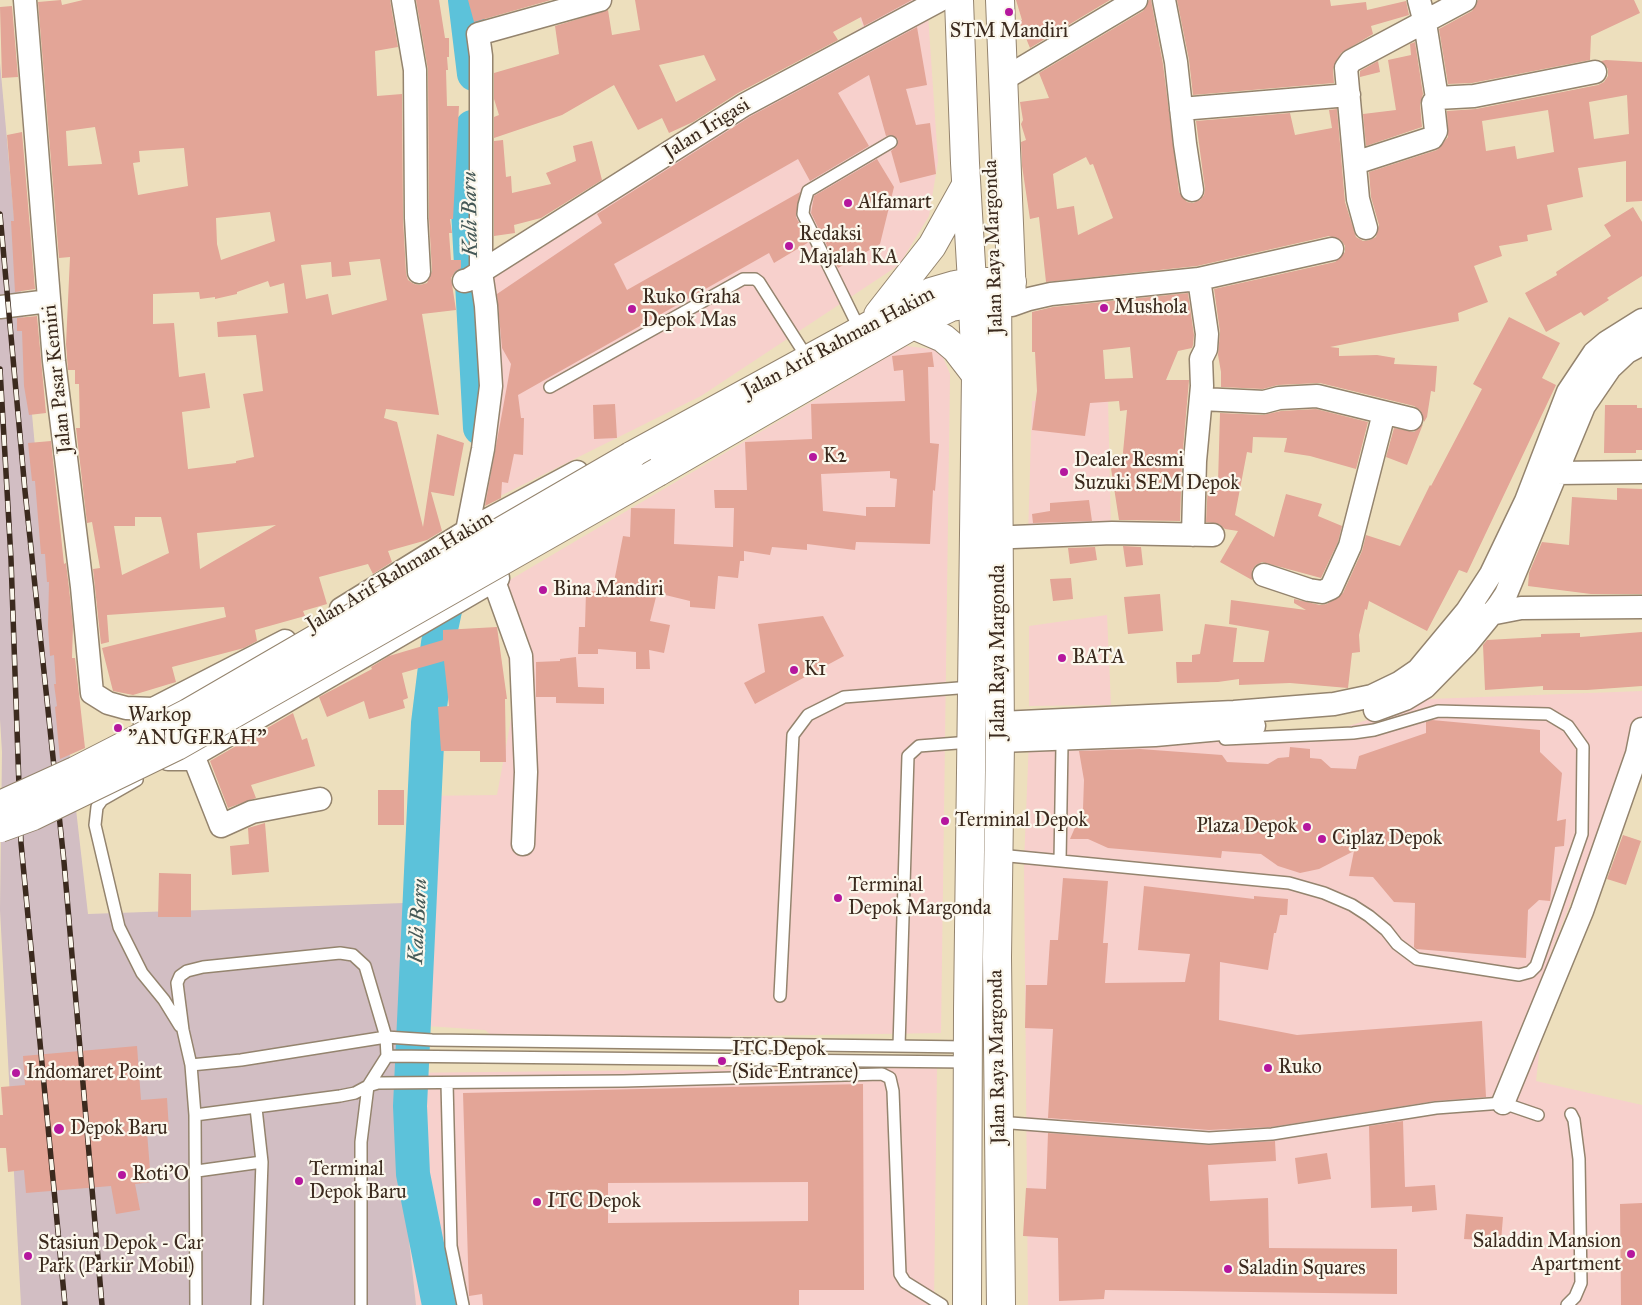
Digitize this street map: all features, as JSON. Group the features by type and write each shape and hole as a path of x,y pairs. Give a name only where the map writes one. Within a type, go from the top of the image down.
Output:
{"main road":[{"name":"Jalan Raya Margonda","path":"940,0 948,128 966,174 997,294 1013,537 1006,737"},
{"name":"Jalan Raya Margonda","path":"958,0 966,174"},
{"name":"Jalan Raya Margonda","path":"984,0 993,82 1006,737 1006,1123 1001,1305"},
{"name":"Jalan Raya Margonda","path":"993,82 1000,0"},
{"path":"864,328 932,246 966,174"},
{"name":"Jalan Arif Rahman Hakim","path":"0,828 33,816 177,746 658,472 682,443 808,359 931,292 950,286 997,294"},
{"name":"Jalan Raya Margonda","path":"967,1305 970,742 976,375 997,294"},
{"name":"Jalan Arif Rahman Hakim","path":"0,805 75,771 188,714 631,456 682,443 951,307 997,294"},
{"path":"913,325 943,338 956,349 976,375"},
{"name":"Jalan Raya Margonda","path":"1006,1123 1018,1305"}],"street":[{"name":"Jalan Pasar Kemiri","path":"25,0 54,361 82,587 92,693 108,702 126,708 153,709"},
{"path":"403,0 415,70 416,218 419,272"},
{"path":"467,531 483,449 491,386 486,306 472,277 481,56 478,34 555,6 600,0"},
{"name":"Jalan Irigasi","path":"472,277 744,105 940,0"},
{"path":"993,82 1136,0"},
{"path":"1164,0 1176,62 1192,190"},
{"path":"1355,163 1432,138 1436,131 1433,103 1437,98 1425,23 1419,0"},
{"path":"1366,228 1358,199 1346,68 1352,60 1425,23 1465,0"},
{"path":"1437,98 1474,96 1595,72"},
{"path":"1181,109 1349,95"},
{"path":"997,294 1029,298 1051,294 1199,279 1332,249"},
{"path":"1013,537 1112,533 1203,535 1195,461 1201,359 1206,349 1207,334 1199,279"},
{"path":"0,307 49,301"},
{"path":"1006,737 1234,712 1334,704 1372,704 1405,698 1425,687 1466,645 1506,594 1547,471 1568,392 1594,353 1613,338 1642,320"},
{"path":"1372,704 1418,670 1467,611 1584,406 1610,368 1628,352 1642,344"},
{"path":"1200,399 1264,402 1279,398 1316,396 1411,419"},
{"path":"1264,575 1309,590 1322,592 1331,588 1350,546 1384,413"},
{"name":"Jalan Arif Rahman Hakim","path":"153,709 264,653 345,607 467,531 592,465 682,443"},
{"name":"Jalan Arif Rahman Hakim","path":"176,761 445,610 617,508 682,443"},
{"path":"1547,471 1642,472"},
{"path":"494,581 522,656 526,772 523,844"},
{"path":"1467,611 1489,616 1521,608 1642,607"},
{"path":"153,709 145,724 147,733 158,752 168,760 176,761 221,826 252,812 320,799"},
{"path":"1503,1103 1582,911 1634,762 1642,729"}],"lane":[{"path":"864,328 803,214 804,205 808,192 891,142"},
{"path":"550,387 744,279 755,279 759,282 808,359"},
{"path":"780,996 793,735 808,715 844,697 971,687"},
{"path":"1006,737 1062,745 1353,733 1374,730 1438,711 1548,714 1568,726 1583,747 1582,834 1544,950 1536,966 1530,972 1519,975 1416,959 1397,944 1386,930 1352,905 1324,893 1289,883 1006,856"},
{"path":"899,1046 908,756 918,746 970,742"},
{"path":"1060,861 1062,745"},
{"path":"146,775 102,800 97,807 95,825 119,927 142,973 164,1000 182,1030"},
{"path":"196,1305 197,1171 195,1115 191,1065 182,1030 177,983 180,976 187,971 340,953 353,955 365,966 386,1038 387,1056 373,1084 360,1142 361,1305"},
{"path":"191,1065 241,1060 386,1038 899,1046 968,1054"},
{"path":"387,1056 430,1058 968,1054"},
{"path":"195,1115 340,1096 355,1093 373,1084 882,1074 890,1078 893,1091 900,1274 905,1282 942,1305"},
{"path":"447,1083 451,1246 463,1305"},
{"path":"1006,1123 1209,1138 1272,1134 1427,1109 1503,1103 1538,1115"},
{"path":"256,1108 262,1162 257,1305"},
{"path":"1567,1305 1575,1297 1581,1283 1578,1159 1574,1120 1571,1114"},
{"path":"197,1171 262,1162"}],"shaded area":[{"path":"851,0 927,0 938,161 929,216 899,265 701,396 462,515 487,370 484,269 863,26"},
{"path":"0,63 37,469 88,914 404,903 394,1102 416,1305 21,1305 0,910 2,752 0,719"},
{"path":"906,346 940,350 950,374 941,1033 497,1040 485,1030 398,1024 412,810 420,796 497,795 514,703 504,627 486,594"},
{"path":"1108,398 1111,530 1028,537 1032,401"},
{"path":"1107,615 1111,705 1029,706 1029,626"},
{"path":"1642,691 1642,723 1550,955 1536,1081 1642,1105 1642,1305 1028,1305 1024,862 1029,740 1188,727 1328,733 1430,699"},
{"name":"ITC Depok","path":"937,1067 934,1305 416,1305 394,1102 395,1073"}],"building":[{"path":"61,0 62,5 83,0 390,0 398,47 375,51 377,96 402,94 403,218 406,273 408,280 414,284 427,283 432,271 429,218 428,70 416,0 439,0 445,38 449,38 448,70 446,70 447,106 459,106 453,219 450,219 452,233 449,233 451,260 461,260 461,268 451,278 456,310 422,314 439,415 386,409 384,418 397,422 423,527 437,434 464,443 454,496 431,492 442,531 427,540 388,551 392,562 373,574 368,564 319,577 327,604 303,611 305,616 255,630 257,641 244,648 172,667 176,682 133,695 113,691 102,648 226,617 224,607 107,615 109,642 101,644 93,569 100,568 92,522 87,523 76,428 80,428 79,384 75,384 75,370 68,370 66,344 70,257 59,258 38,2","holes":["95,127 102,164 68,166 66,131","184,148 188,186 138,195 133,163 140,162 139,151","270,212 275,241 221,260 217,244 216,218","380,259 387,300 332,315 328,294 306,299 301,265 331,262 332,277 351,275 349,262","268,281 270,287 284,283 288,313 217,322 218,337 256,335 263,391 243,394 254,457 236,461 236,463 188,469 182,412 210,408 205,373 179,377 174,323 153,324 153,294 199,292 200,299 215,297 215,299 237,294 237,292","135,517 161,517 169,553 122,575 114,526 135,526","276,525 200,569 197,533"]},
{"path":"468,0 551,0 474,22"},
{"path":"635,0 912,0 864,26 861,17 833,32 838,40 738,93 693,122 669,133 662,118 638,130 614,85 562,115 494,138 494,117 499,115 494,99 494,73 559,54 555,26 608,10 612,35 640,30","holes":["704,55 716,80 676,102 659,65"]},
{"path":"1016,0 1110,0 1030,48 1019,21 1022,20"},
{"path":"1149,0 1151,0 1163,64 1179,192 1187,202 1193,203 1200,200 1204,195 1205,189 1196,121 1290,113 1295,135 1332,128 1329,110 1337,109 1345,202 1356,237 1363,241 1370,240 1376,237 1379,225 1371,197 1369,172 1437,150 1448,137 1447,111 1476,109 1598,85 1604,82 1608,76 1608,69 1601,61 1606,60 1642,62 1642,201 1626,202 1626,161 1578,168 1583,197 1547,205 1552,230 1527,235 1528,241 1499,246 1502,256 1474,266 1488,302 1458,313 1459,321 1330,347 1339,348 1339,356 1377,355 1395,358 1394,364 1437,366 1435,392 1431,391 1427,417 1424,422 1420,410 1414,406 1320,383 1278,385 1263,389 1221,387 1218,355 1220,332 1214,289 1335,262 1345,252 1345,246 1341,240 1329,236 1197,266 1046,282 1039,217 1030,219 1022,166 1021,142 1026,140 1021,124 1023,120 1020,102 1049,98 1039,73 1143,11","holes":["1627,95 1629,134 1594,139 1589,102","1548,110 1554,152 1517,159 1515,146 1486,151 1482,121","1086,157 1090,165 1093,164 1113,218 1078,235 1074,206 1057,209 1053,174"]},
{"path":"1177,0 1330,0 1331,6 1366,2 1367,10 1406,1 1409,15 1371,26 1373,34 1341,53 1333,69 1334,83 1193,95 1189,60"},
{"path":"1478,0 1634,0 1640,13 1591,36 1590,60 1472,83 1448,84 1439,29 1472,11"},
{"path":"12,6 18,77 2,78 0,7"},
{"path":"917,27 927,85 906,89 916,125 930,123 936,174 900,183 891,151 897,146 898,139 891,135 886,136 869,75 838,93 869,146 810,181 798,159 614,264 627,290 800,192 796,217 809,242 774,263 769,253 518,395 521,418 524,418 523,455 514,454 508,483 502,482 501,498 485,506 511,364 502,348 497,294 602,223 597,214 751,116"},
{"path":"1415,42 1423,94 1420,104 1422,127 1366,146 1363,114 1396,110 1388,60 1411,55 1410,44"},
{"path":"1378,61 1380,72 1360,77 1360,71"},
{"path":"22,132 35,289 15,292 11,221 14,221 7,135"},
{"path":"503,140 506,177 511,176 512,193 551,184 546,173 576,161 573,146 592,141 602,180 541,218 514,225 515,233 494,236 494,141"},
{"name":"Alfamart","path":"877,159 894,187 880,244 838,268 811,213 814,196"},
{"path":"1633,207 1642,222 1642,276 1607,298 1609,300 1584,316 1581,312 1546,332 1525,293 1557,275 1556,272 1611,236 1604,225"},
{"path":"1188,293 1194,335 1193,345 1192,348 1178,351 1166,380 1189,380 1182,461 1180,521 1119,520 1110,462 1122,463 1127,410 1120,411 1119,401 1090,403 1085,436 1032,430 1037,391 1035,352 1032,352 1032,312 1053,307","holes":["1130,347 1133,378 1105,379 1103,350"]},
{"path":"37,316 46,413 29,415 24,386 22,331 17,331 17,318"},
{"path":"1509,317 1560,343 1542,378 1556,385 1467,573 1459,570 1427,631 1369,601 1367,610 1365,609 1359,635 1360,652 1352,653 1348,688 1290,683 1239,685 1239,679 1218,682 1177,683 1176,662 1192,662 1192,655 1200,654 1205,624 1237,628 1233,662 1264,662 1269,631 1229,624 1231,600 1306,610 1294,603 1294,599 1320,605 1327,604 1343,593 1362,551 1366,535 1400,546 1430,485 1482,389 1473,384"},
{"path":"932,352 934,367 928,367 930,443 939,444 935,491 933,490 930,544 856,542 855,550 807,544 807,550 772,547 770,555 744,551 744,561 740,561 738,578 718,576 715,609 690,607 690,601 657,593 650,621 670,625 664,653 649,650 650,669 636,669 636,652 598,649 598,654 578,654 579,627 585,627 586,591 612,592 623,536 630,537 631,508 675,509 674,544 733,547 734,508 715,508 714,490 747,490 745,442 812,439 811,404 905,401 903,370 894,371 892,356","holes":["890,471 890,478 897,479 895,507 866,507 866,516 823,511 821,474"]},
{"path":"615,404 617,438 594,439 593,405"},
{"path":"1605,405 1637,405 1637,408 1642,408 1642,450 1636,450 1636,453 1604,453"},
{"path":"1316,409 1368,422 1356,469 1310,456 1284,452 1287,438 1253,437 1252,453 1247,452 1235,515 1274,537 1286,494 1322,504 1318,516 1342,526 1338,542 1321,578 1262,562 1252,570 1252,580 1220,562 1238,531 1225,529 1219,524 1206,522 1208,483 1218,483 1220,413 1263,415 1281,411"},
{"path":"1423,424 1407,465 1386,457 1394,428 1414,432"},
{"path":"51,441 64,564 66,563 73,626 72,658 75,658 85,748 60,759 55,707 57,706 54,684 56,684 54,655 50,656 48,626 49,582 47,582 45,554 41,554 35,481 32,481 28,443"},
{"path":"1617,488 1642,489 1642,594 1591,594 1528,586 1529,573 1542,542 1569,545 1572,497 1617,500"},
{"path":"1089,500 1092,521 1033,523 1032,514 1050,511 1050,503"},
{"path":"1123,546 1141,547 1143,565 1126,567"},
{"path":"1095,547 1097,560 1070,564 1068,548"},
{"path":"1071,578 1073,599 1053,601 1050,579"},
{"path":"1160,594 1163,631 1128,634 1124,597"},
{"name":"K1","path":"823,616 844,656 755,704 744,683 765,672 758,624"},
{"path":"497,627 507,699 505,699 506,762 480,762 480,751 441,751 438,707 449,706 444,661 402,673 408,698 403,700 405,708 369,719 364,701 327,717 319,697 372,669 371,667 389,656 443,640 443,630"},
{"path":"1642,632 1642,686 1587,690 1543,690 1543,686 1485,690 1483,645 1487,640 1541,637 1541,634 1580,633 1580,637"},
{"path":"576,657 578,687 604,688 604,704 556,703 556,697 536,697 536,662 560,661 560,659"},
{"path":"293,713 302,740 307,738 315,766 251,785 256,798 228,808 210,761"},
{"name":"Ciplaz Depok","path":"1432,720 1540,730 1540,752 1562,773 1557,821 1566,819 1564,846 1555,847 1550,901 1539,900 1528,910 1526,958 1416,949 1414,947 1415,903 1394,902 1373,877 1349,876 1354,851 1319,869 1300,873 1278,866 1261,854 1222,851 1221,858 1108,848 1088,839 1070,839 1083,809 1084,780 1079,751 1140,749 1222,755 1227,762 1268,764 1278,758 1289,757 1290,747 1310,749 1310,758 1321,759 1331,768 1356,769 1359,756 1426,733 1426,722"},
{"path":"378,790 404,790 404,825 378,825"},
{"path":"265,823 269,872 232,875 230,846 249,844 248,828"},
{"path":"1623,835 1641,841 1626,885 1607,879"},
{"path":"159,873 191,874 191,917 158,917"},
{"name":"Ruko","path":"1063,878 1108,881 1103,943 1108,943 1105,983 1185,982 1190,954 1138,950 1144,886 1254,899 1254,896 1288,899 1287,915 1280,915 1276,933 1274,933 1268,970 1220,962 1219,1020 1297,1035 1482,1021 1486,1097 1435,1101 1271,1127 1209,1130 1048,1118 1053,1029 1025,1028 1026,985 1047,985 1050,940 1058,940"},
{"path":"137,1046 141,1100 167,1098 169,1130 147,1132 151,1182 135,1184 140,1210 116,1214 111,1186 26,1193 24,1170 8,1172 6,1148 0,1148 0,1115 3,1115 1,1087 25,1085 23,1056"},
{"name":"ITC Depok","path":"863,1084 864,1290 799,1290 799,1305 483,1305 482,1294 469,1296 463,1093","holes":["808,1182 808,1221 608,1223 608,1183"]},
{"path":"1403,1121 1405,1187 1435,1185 1437,1210 1412,1212 1412,1206 1371,1208 1369,1126"},
{"path":"1048,1133 1209,1145 1275,1141 1276,1161 1208,1165 1210,1201 1268,1198 1269,1248 1397,1249 1397,1294 1105,1290 1104,1299 1059,1301 1058,1238 1023,1236 1026,1188 1046,1189"},
{"path":"1327,1153 1331,1179 1298,1184 1295,1158"},
{"name":"Saladdin Mansion Apartment","path":"1642,1203 1642,1305 1621,1305 1620,1204"},
{"path":"1466,1214 1503,1217 1501,1241 1464,1239"}],"waterway":[{"name":"Kali Baru","path":"465,0 474,74"},
{"name":"Kali Baru","path":"472,127 468,210 480,428"},
{"name":"Kali Baru","path":"439,1305 413,1174 410,1106 428,723 438,643 452,578"}],"railway":[{"path":"0,214 25,491 64,862 102,1305"},
{"path":"0,369 11,559 21,843 65,1305"}],"place":[{"name":"STM Mandiri","path":"1009,12"},
{"name":"Alfamart","path":"848,203"},
{"name":"Redaksi Majalah KA","path":"789,246"},
{"name":"Mushola","path":"1104,308"},
{"name":"Ruko Graha Depok Mas","path":"632,309"},
{"name":"K2","path":"813,457"},
{"name":"Dealer Resmi Suzuki SEM Depok","path":"1064,472"},
{"name":"Bina Mandiri","path":"543,590"},
{"name":"BATA","path":"1062,658"},
{"name":"K1","path":"794,670"},
{"name":"Warkop \"ANUGERAH\"","path":"118,728"},
{"name":"Terminal Depok","path":"945,821"},
{"name":"Plaza Depok","path":"1307,827"},
{"name":"Ciplaz Depok","path":"1322,839"},
{"name":"Terminal Depok Margonda","path":"838,898"},
{"name":"ITC Depok (Side Entrance)","path":"722,1061"},
{"name":"Ruko","path":"1268,1068"},
{"name":"Indomaret Point","path":"16,1073"},
{"name":"Depok Baru","path":"59,1129"},
{"name":"Roti'O","path":"122,1175"},
{"name":"Terminal Depok Baru","path":"299,1181"},
{"name":"ITC Depok","path":"537,1202"},
{"name":"Saladdin Mansion Apartment","path":"1631,1254"},
{"name":"Stasiun Depok - Car Park (Parkir Mobil)","path":"28,1256"},
{"name":"Saladin Squares","path":"1228,1269"}]}
